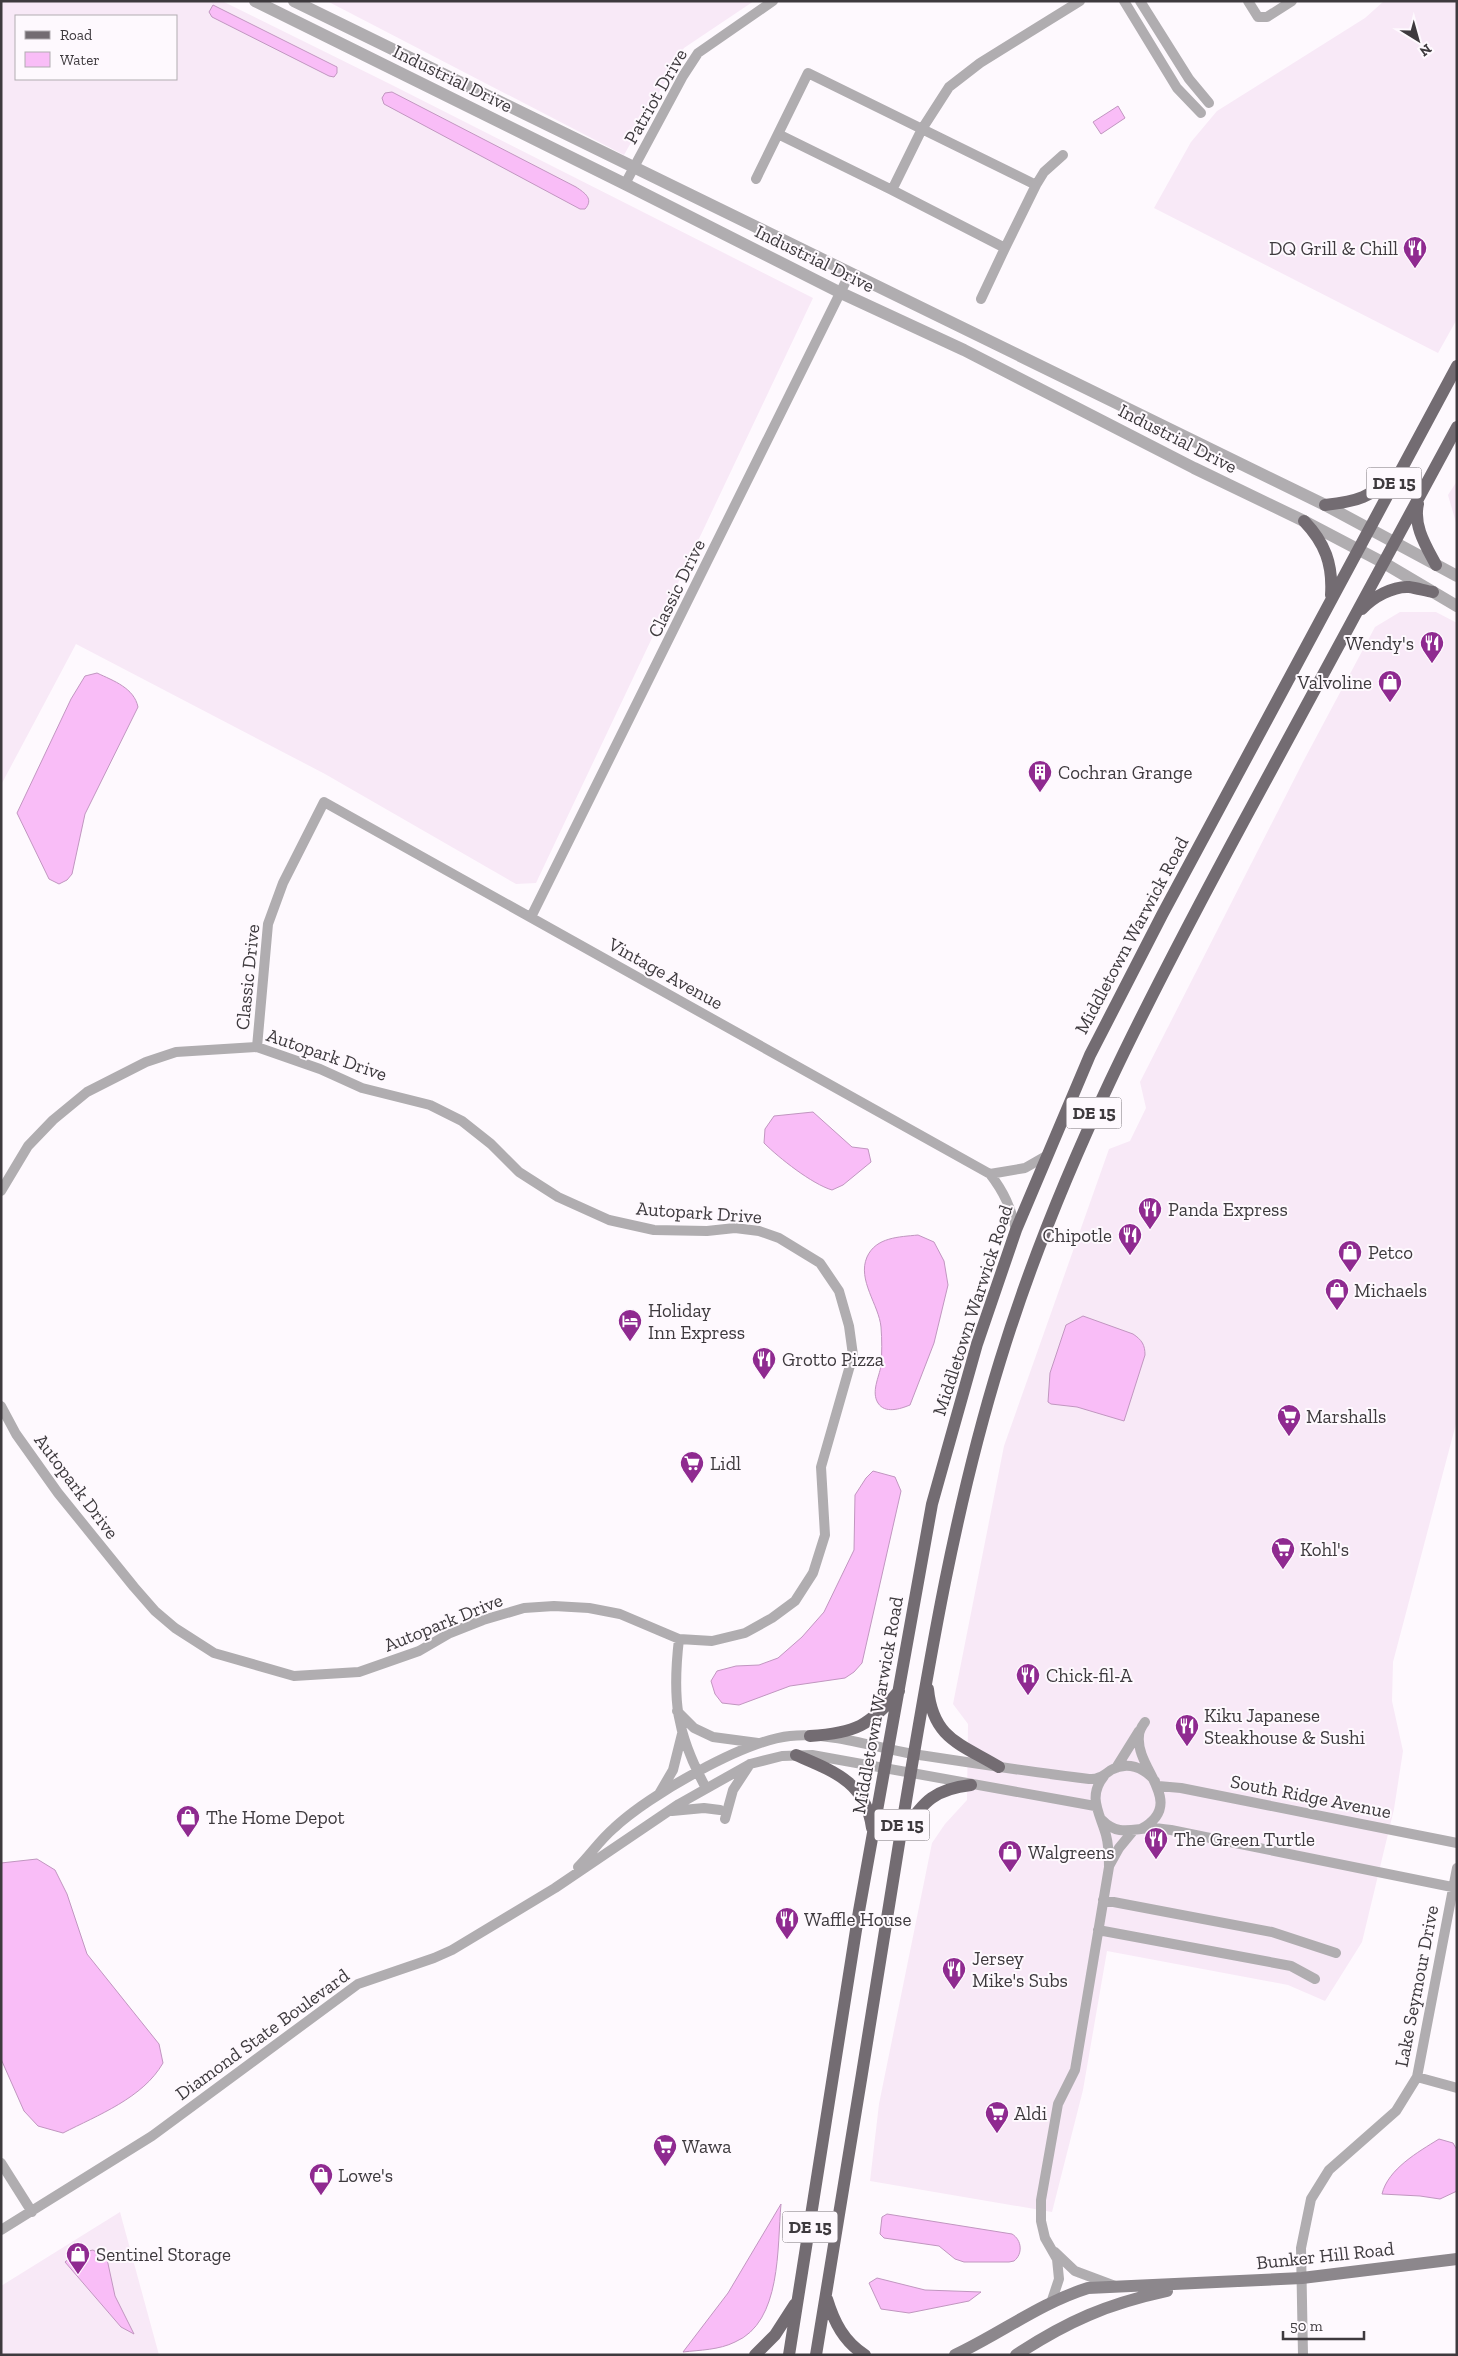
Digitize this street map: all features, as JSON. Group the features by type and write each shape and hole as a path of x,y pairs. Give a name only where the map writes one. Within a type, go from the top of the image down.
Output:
{"main road":[{"name":"Middletown Warwick Road","path":"789,2355 872,1838 934,1496 977,1344 1016,1230 1090,1055 1135,966 1457,366"},
{"name":"DE 15","path":"865,2355 858,2351 834,2322 826,2295 927,1674 955,1531 972,1459 995,1377 1029,1277 1076,1155 1145,1006 1457,427"},
{"path":"1324,505 1353,502 1375,492 1402,468"},
{"path":"1419,497 1416,513 1419,530 1436,565"},
{"path":"1304,521 1318,536 1329,561 1332,578 1331,600"},
{"path":"1354,618 1368,602 1384,593 1408,587 1433,592"},
{"path":"927,1674 932,1710 942,1730 961,1747 974,1752 999,1767"},
{"path":"810,1736 841,1733 862,1725 879,1714 899,1691"},
{"path":"796,1755 832,1770 848,1781 864,1802 868,1812 872,1838"},
{"path":"900,1837 918,1809 930,1798 948,1789 971,1785"},
{"name":"Bunker Hill Road","path":"955,2355 994,2336 1022,2317 1088,2288 1302,2278 1457,2259"},
{"name":"Bunker Hill Road","path":"1016,2355 1063,2326 1097,2310 1130,2299 1196,2284"},
{"path":"816,2355 826,2295"},
{"path":"756,2355 775,2335 799,2298"}],"street":[{"name":"Industrial Drive","path":"255,1 841,293 964,350 1194,468 1304,521 1384,563 1457,606"},
{"name":"Industrial Drive","path":"294,1 1324,505 1457,576"},
{"name":"Patriot Drive","path":"625,184 683,76 698,53 773,1"},
{"path":"892,190 922,129 949,87 967,72 1080,1"},
{"path":"1124,1 1177,88 1201,113"},
{"path":"1140,1 1189,79 1210,103"},
{"path":"1248,1 1258,17 1267,17 1292,1"},
{"path":"756,178 808,73 1036,185"},
{"path":"778,134 1005,248"},
{"path":"981,299 1036,185 1044,172 1063,155"},
{"name":"Classic Drive","path":"531,918 850,273"},
{"name":"Classic Drive","path":"257,1048 268,924 284,883 324,802"},
{"name":"Vintage Avenue","path":"324,802 990,1174 1004,1194 1012,1210 1016,1230"},
{"name":"Autopark Drive","path":"1,1191 28,1146 53,1120 87,1092 146,1062 176,1052 257,1048 320,1070 362,1088 430,1105 462,1121 491,1144 519,1172 558,1197 609,1220 654,1230 707,1231 735,1228 759,1231 778,1238 820,1263 839,1291 849,1326 853,1355 821,1467 825,1535 813,1573 794,1601 772,1618 745,1633 712,1641 679,1638 620,1614 589,1608 554,1606 524,1608 483,1620 450,1633 410,1655 359,1672 294,1676 214,1653 175,1628 155,1610 58,1493 16,1434 1,1406"},
{"path":"990,1174 1026,1168 1046,1156"},
{"path":"679,1638 674,1680 677,1711 682,1732 697,1773 706,1788"},
{"path":"677,1711 694,1728 714,1737 759,1744"},
{"path":"914,1754 1096,1779 1116,1768 1144,1722 1138,1737 1146,1764 1156,1783 1160,1798 1158,1811 1150,1823 1135,1831 1120,1848 1109,1867"},
{"path":"658,1797 673,1770 682,1732"},
{"name":"Diamond State Boulevard","path":"555,1888 584,1861 614,1827 697,1773 738,1752 759,1744 790,1736 810,1736 914,1754"},
{"name":"Diamond State Boulevard","path":"1,2230 152,2136 358,1984 452,1950 555,1888 706,1788 750,1764 767,1758 812,1755 885,1768"},
{"path":"725,1820 733,1790 750,1764"},
{"name":"South Ridge Avenue","path":"1116,1768 1126,1766 1138,1768 1147,1772 1156,1783 1457,1843"},
{"path":"885,1768 1097,1811 1106,1824 1114,1829 1135,1831 1150,1828 1171,1830 1455,1888"},
{"path":"1051,2303 1059,2279 1056,2259 1041,2221 1041,2200 1058,2104 1075,2070 1109,1867 1108,1844 1097,1811 1095,1791 1104,1775"},
{"path":"668,1812 704,1808 720,1810"},
{"name":"Lake Seymour Drive","path":"1303,2355 1301,2248 1310,2198 1329,2170 1396,2111 1417,2077 1455,1888 1457,1868"},
{"path":"1103,1900 1272,1932 1336,1952"},
{"path":"1098,1930 1292,1966 1315,1979"},
{"path":"1417,2077 1457,2088"},
{"path":"1,2163 32,2212"},
{"path":"1051,2248 1075,2271 1116,2286"}],"shaded area":[{"path":"1,1 222,1 813,298 536,883 516,884 325,774 76,644 1,785"},
{"path":"327,1 754,1 684,48 624,155"},
{"path":"1384,1 1457,1 1457,319 1438,353 1154,208 1191,142 1217,111 1365,18"},
{"path":"1457,481 1457,526 1448,495"},
{"path":"1400,612 1436,612 1457,623 1457,1420 1393,1662 1392,1701 1403,1751 1394,1809 1362,1942 1325,2001 1288,1985 1107,1951 1083,2090 1052,2212 870,2181 879,2104 932,1843 945,1824 967,1800 968,1724 953,1704 1004,1446 1109,1149 1130,1141 1146,1108 1140,1082 1304,760 1375,627"},
{"name":"Sentinel Storage","path":"120,2212 159,2355 1,2355 1,2286"}],"water":[{"path":"213,5 337,67 337,73 334,77 329,76 212,17 209,12"},
{"path":"392,92 576,187 587,197 588,205 585,209 580,209 384,104 382,98 385,93"},
{"path":"1118,106 1125,118 1101,134 1093,122"},
{"path":"97,673 128,690 136,700 138,707 85,814 72,874 67,880 59,884 49,879 17,813 71,699 85,676"},
{"path":"813,1112 852,1147 868,1149 871,1162 843,1185 832,1190 796,1170 764,1143 765,1129 774,1116"},
{"path":"918,1235 934,1242 944,1261 948,1285 934,1343 910,1405 889,1410 878,1403 875,1394 881,1366 881,1327 867,1283 865,1266 867,1257 876,1245 889,1239"},
{"path":"1083,1316 1133,1334 1144,1346 1145,1355 1124,1421 1077,1407 1048,1402 1050,1373 1066,1325"},
{"path":"873,1471 895,1477 901,1491 862,1663 845,1678 790,1686 739,1705 722,1703 715,1694 711,1681 717,1671 736,1666 759,1665 778,1658 802,1637 824,1612 854,1550 855,1495"},
{"path":"37,1859 55,1870 67,1894 87,1954 159,2044 163,2063 144,2086 132,2096 63,2133 38,2126 24,2111 1,2059 1,1863"},
{"path":"1439,2139 1453,2143 1457,2150 1457,2191 1440,2199 1382,2194 1385,2185 1397,2169"},
{"path":"781,2204 774,2282 769,2301 761,2318 750,2332 729,2345 683,2352 728,2293"},
{"path":"887,2214 1012,2234 1019,2243 1019,2255 1014,2261 1009,2262 964,2262 955,2259 939,2246 884,2238 880,2234 882,2217"},
{"path":"93,2250 107,2259 115,2296 134,2334 121,2327 65,2262 75,2254"},
{"path":"877,2278 925,2290 981,2292 969,2301 909,2313 881,2309 869,2283"}],"place":[{"name":"DQ Grill & Chill","path":"1415,269"},
{"name":"Wendy's","path":"1432,664"},
{"name":"Valvoline","path":"1390,703"},
{"name":"Cochran Grange","path":"1040,793"},
{"name":"Panda Express","path":"1150,1230"},
{"name":"Chipotle","path":"1130,1256"},
{"name":"Petco","path":"1350,1273"},
{"name":"Michaels","path":"1337,1311"},
{"name":"Holiday Inn Express","path":"630,1342"},
{"name":"Grotto Pizza","path":"764,1380"},
{"name":"Marshalls","path":"1289,1437"},
{"name":"Lidl","path":"692,1484"},
{"name":"Kohl's","path":"1283,1570"},
{"name":"Chick-fil-A","path":"1028,1696"},
{"name":"Kiku Japanese Steakhouse & Sushi","path":"1187,1747"},
{"name":"The Home Depot","path":"188,1838"},
{"name":"The Green Turtle","path":"1156,1860"},
{"name":"Walgreens","path":"1010,1873"},
{"name":"Waffle House","path":"787,1940"},
{"name":"Jersey Mike's Subs","path":"954,1990"},
{"name":"Aldi","path":"997,2134"},
{"name":"Wawa","path":"665,2167"},
{"name":"Lowe's","path":"321,2196"},
{"name":"Sentinel Storage","path":"78,2275"}]}
